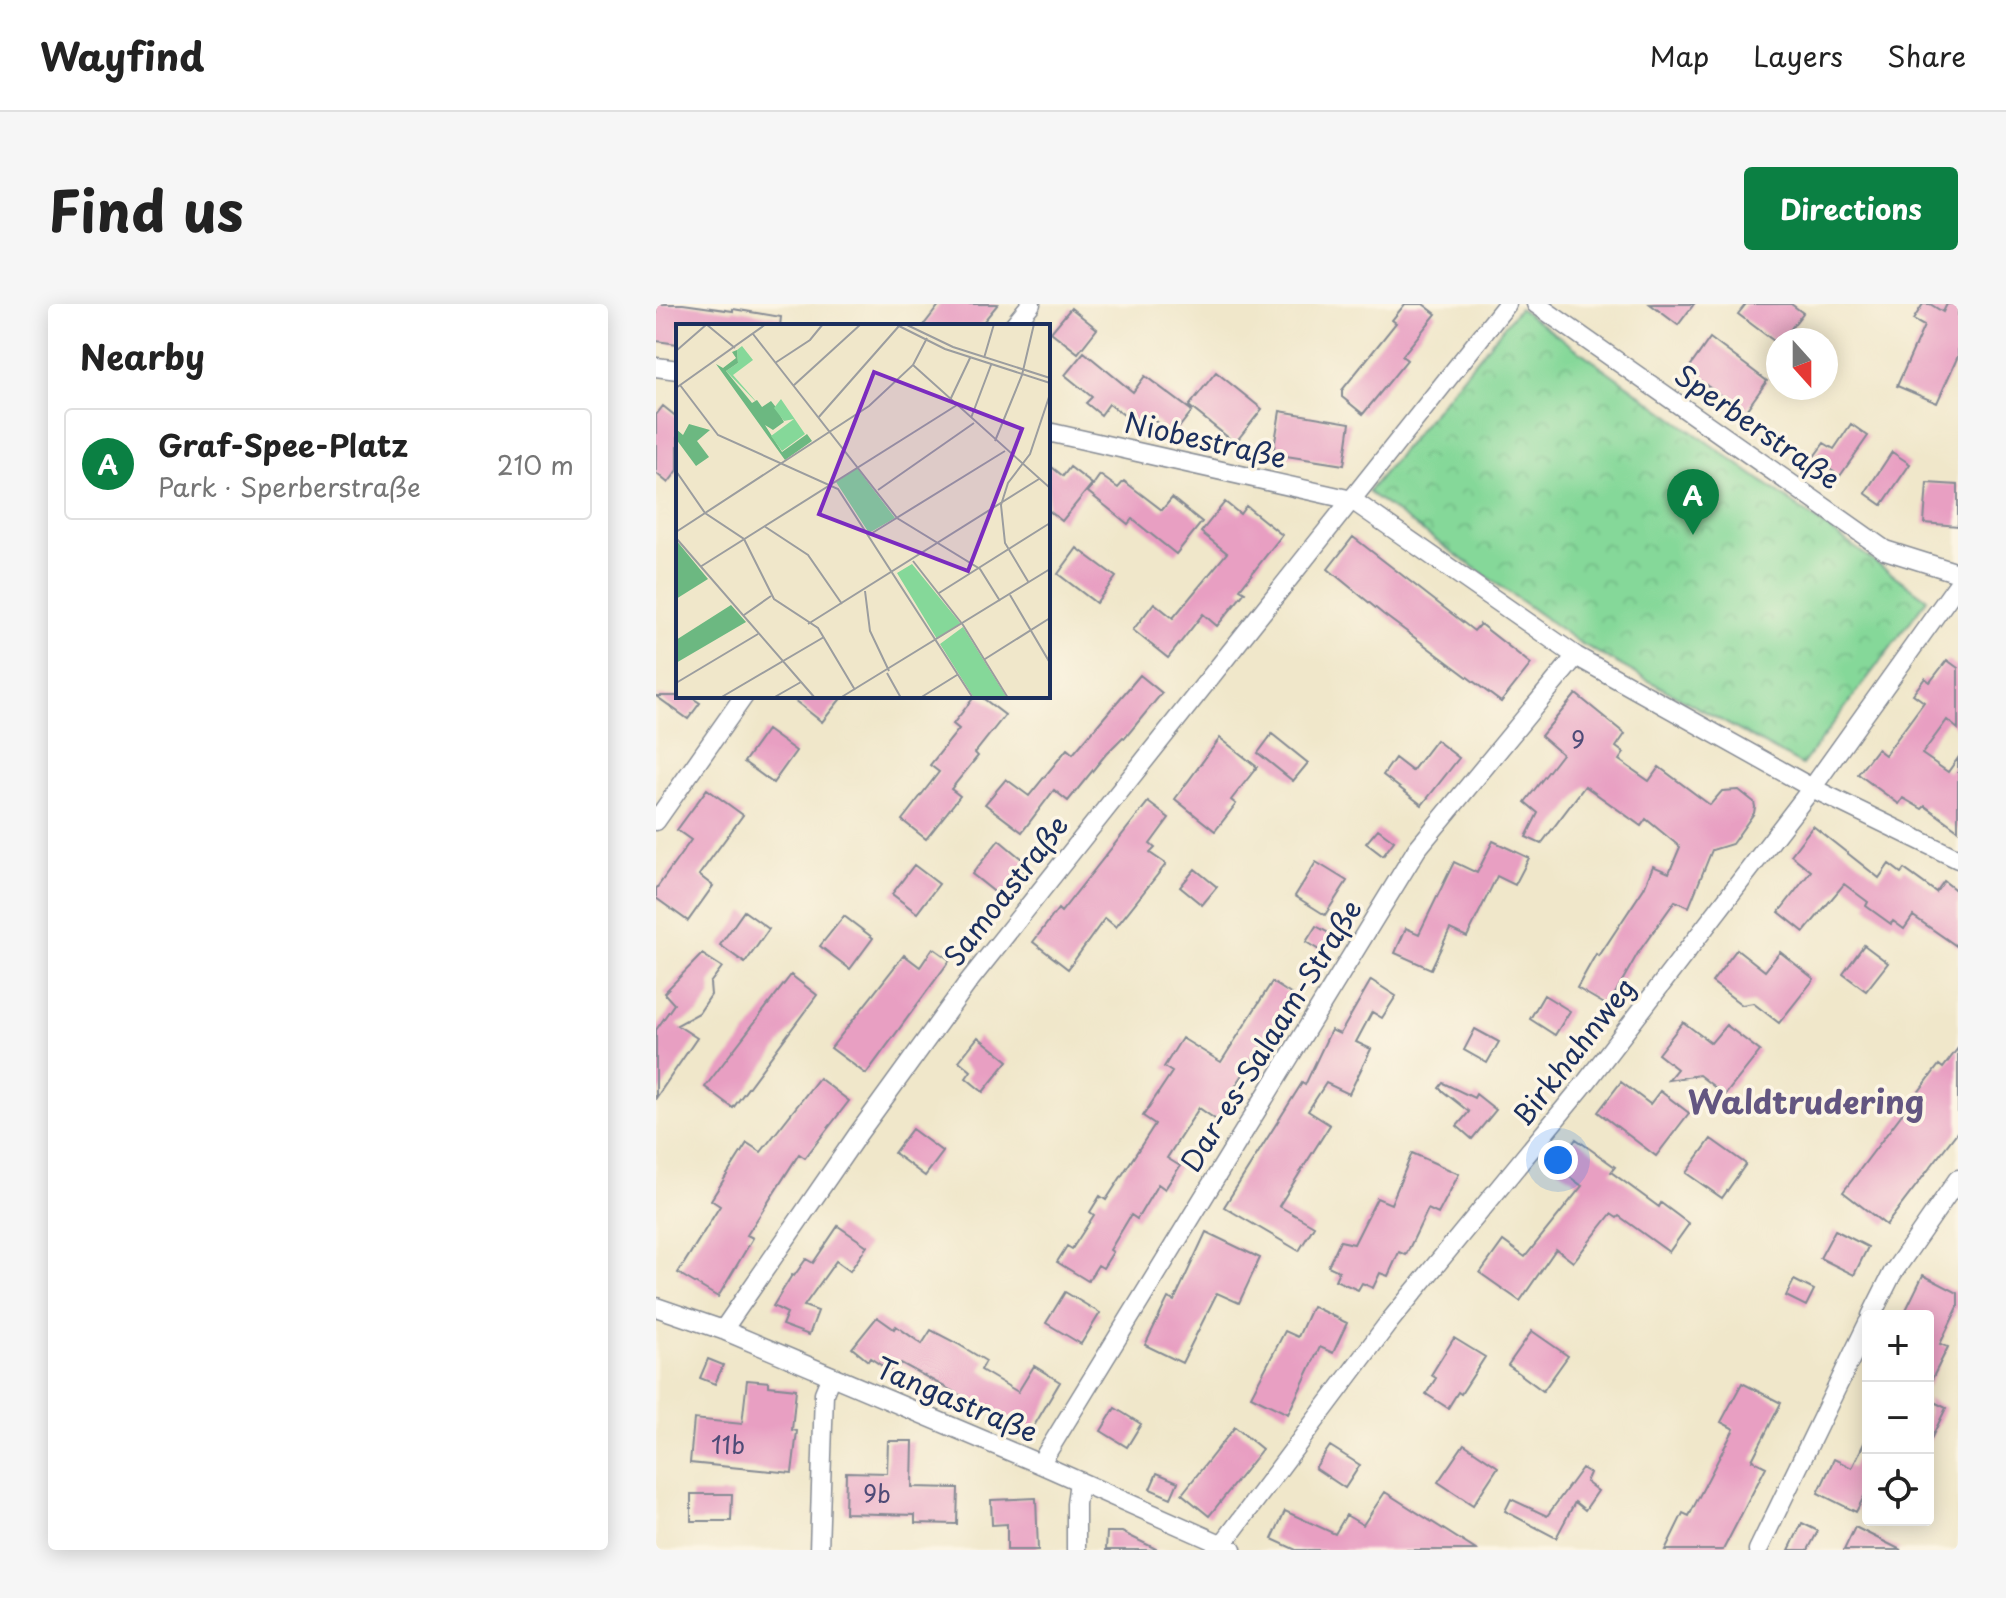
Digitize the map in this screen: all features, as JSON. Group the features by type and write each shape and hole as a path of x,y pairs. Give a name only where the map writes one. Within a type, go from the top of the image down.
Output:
{"street":[{"path":"1015,324 1031,304"},
{"name":"Samoastraße","path":"723,1330 858,1134 969,981 1507,304"},
{"name":"Sperberstraße","path":"1536,304 1885,550 1958,573"},
{"path":"656,367 676,370"},
{"name":"Niobestraße","path":"1050,432 1352,500"},
{"path":"1352,500 1576,656 1812,788 1958,859"},
{"name":"Birkhahnweg","path":"1228,1547 1389,1322 1587,1081 1812,788 1958,584"},
{"name":"Dar-es-Salaam-Straße","path":"1040,1464 1417,849 1576,656"},
{"path":"656,821 743,698"},
{"path":"1874,1310 1892,1274 1958,1179"},
{"name":"Tangastraße","path":"656,1307 723,1330 1228,1547"},
{"path":"1758,1550 1862,1335"},
{"path":"819,1550 824,1393 831,1376"},
{"path":"1076,1550 1079,1481"}],"green space":[{"path":"1519,308 1927,599 1802,765 1580,643 1368,492"}],"building":[{"path":"656,304 733,309 781,317 780,324 676,324 676,344 656,341"},
{"path":"940,304 998,304 982,324 925,324"},
{"path":"1405,304 1423,304 1436,314 1402,356 1407,360 1363,414 1342,397 1342,390 1396,323 1392,320"},
{"path":"1650,304 1694,304 1678,325"},
{"path":"1746,304 1791,304 1803,313 1791,328 1766,328 1766,335 1738,314"},
{"path":"1923,304 1930,304 1943,312 1947,304 1958,304 1958,356 1937,403 1897,386 1924,326 1913,320"},
{"path":"1071,308 1097,329 1078,353 1051,332"},
{"path":"1710,338 1766,382 1744,413 1687,371"},
{"path":"1084,352 1133,392 1145,376 1192,411 1173,435 1147,415 1139,426 1109,404 1101,415 1086,403 1092,397 1065,375"},
{"path":"1216,372 1262,409 1235,443 1189,406"},
{"path":"663,406 676,416 676,473 668,483 656,473 656,415"},
{"path":"1280,411 1350,423 1344,465 1273,454"},
{"path":"1851,424 1868,436 1840,476 1813,458 1824,443 1834,449"},
{"path":"1892,452 1910,464 1882,505 1865,493"},
{"path":"1050,466 1063,476 1070,467 1092,484 1062,521 1050,512"},
{"path":"1100,475 1118,488 1124,481 1162,510 1172,498 1202,522 1176,554 1132,519 1128,524 1088,492"},
{"path":"1927,483 1958,485 1958,526 1924,523"},
{"path":"1225,502 1240,514 1246,506 1282,535 1240,589 1245,592 1217,626 1203,614 1168,658 1133,630 1154,603 1173,618 1227,553 1201,532"},
{"path":"1353,537 1474,631 1480,624 1531,664 1501,702 1328,569"},
{"path":"1077,548 1116,577 1096,603 1058,574"},
{"path":"1947,660 1958,668 1958,729 1947,720 1922,754 1948,772 1958,758 1958,830 1925,806 1922,809 1903,798 1899,804 1858,774 1877,749 1885,755 1924,702 1913,694 1925,678 1930,682"},
{"path":"1140,675 1162,693 1068,801 1054,790 1022,832 985,804 1006,779 1029,796 1067,749 1073,754"},
{"path":"1576,694 1625,734 1616,747 1624,753 1619,760 1649,781 1659,767 1710,805 1722,791 1739,790 1754,802 1755,807 1732,844 1712,850 1689,907 1675,901 1638,953 1608,1006 1577,988 1596,954 1599,956 1644,888 1653,866 1669,873 1680,847 1646,819 1641,826 1585,786 1541,844 1526,837 1538,813 1525,802 1562,754 1541,736"},
{"path":"656,696 692,698 700,703 688,719"},
{"path":"792,698 841,698 822,722"},
{"path":"973,698 983,698 1005,715 951,789 960,796 926,839 902,820 939,772 930,765 959,729 953,724"},
{"path":"767,730 796,751 773,783 744,762"},
{"path":"1272,734 1308,763 1293,781 1258,753"},
{"path":"1220,738 1257,767 1231,800 1236,804 1215,831 1175,799"},
{"path":"1436,740 1459,758 1422,805 1383,775 1395,758 1412,771"},
{"path":"707,789 743,815 699,875 713,886 688,921 656,898 656,889 691,840 677,830"},
{"path":"1148,802 1169,818 1150,844 1155,848 1150,853 1166,864 1116,927 1105,918 1068,969 1033,942 1058,909 1061,912"},
{"path":"1813,826 1879,878 1889,864 1901,873 1904,869 1936,892 1944,881 1958,892 1958,947 1913,916 1904,929 1893,921 1891,924 1866,906 1868,902 1844,884 1804,932 1779,912 1811,871 1791,855"},
{"path":"1378,829 1394,841 1383,856 1366,843"},
{"path":"999,840 1029,865 1002,898 972,874"},
{"path":"1493,841 1529,858 1515,885 1497,876 1467,937 1450,929 1431,969 1395,953 1406,928 1419,934 1454,862 1477,873"},
{"path":"1316,862 1347,881 1325,915 1295,896"},
{"path":"914,865 939,884 917,913 892,894"},
{"path":"1195,869 1217,887 1202,905 1180,887"},
{"path":"744,911 769,929 745,963 720,945"},
{"path":"844,916 873,938 850,969 820,946"},
{"path":"1316,926 1334,936 1324,953 1306,942"},
{"path":"1864,945 1888,963 1866,991 1843,974"},
{"path":"933,948 950,960 866,1074 831,1048 904,955 920,967"},
{"path":"1737,949 1765,971 1780,952 1814,979 1779,1023 1753,1003 1742,1005 1712,982"},
{"path":"702,954 722,967 710,983 711,995 699,1013 677,1025 697,1038 656,1098 656,1030 674,1004 664,993"},
{"path":"791,975 817,995 733,1108 705,1087"},
{"path":"1371,980 1396,996 1382,1018 1372,1012 1356,1042 1371,1049 1349,1094 1326,1083 1308,1111 1330,1125 1279,1206 1314,1226 1299,1251 1224,1207 1302,1083 1305,1085 1331,1030 1340,1034"},
{"path":"1272,982 1297,998 1268,1046 1263,1043 1228,1098 1232,1100 1218,1121 1199,1108 1167,1158 1180,1166 1165,1189 1158,1184 1137,1219 1131,1215 1103,1268 1098,1265 1088,1281 1057,1262 1067,1246 1072,1249 1094,1215 1090,1212 1100,1196 1106,1200 1155,1124 1143,1116 1172,1072 1164,1067 1182,1038 1221,1062"},
{"path":"1544,995 1570,1011 1555,1035 1530,1019"},
{"path":"1683,1022 1711,1043 1726,1025 1760,1051 1725,1095 1699,1075 1668,1080 1677,1069 1658,1054"},
{"path":"1475,1029 1499,1042 1487,1063 1464,1050"},
{"path":"978,1037 1008,1061 983,1092 966,1078 971,1071 959,1061"},
{"path":"1958,1048 1958,1131 1886,1225 1843,1192 1939,1065 1943,1068"},
{"path":"819,1078 849,1101 805,1158 799,1154 747,1235 753,1238 718,1297 678,1273 720,1206 711,1200 747,1143 761,1152"},
{"path":"1621,1082 1650,1104 1660,1091 1689,1113 1656,1156 1598,1112"},
{"path":"1443,1083 1474,1098 1476,1094 1496,1110 1472,1139 1457,1126 1469,1112 1439,1088"},
{"path":"912,1129 943,1152 925,1176 894,1153"},
{"path":"1576,1139 1615,1167 1611,1172 1659,1207 1661,1203 1689,1224 1669,1252 1619,1216 1617,1218 1611,1214 1573,1262 1556,1249 1520,1301 1480,1273 1503,1241 1525,1257 1582,1186 1556,1167"},
{"path":"1711,1139 1746,1164 1722,1198 1686,1173"},
{"path":"1412,1153 1459,1174 1438,1214 1428,1209 1406,1255 1399,1252 1388,1276 1380,1273 1373,1288 1362,1283 1358,1290 1335,1280 1339,1271 1328,1266 1340,1241 1354,1244 1377,1198 1391,1204"},
{"path":"838,1226 867,1246 850,1271 836,1261 804,1306 818,1311 809,1335 782,1325 787,1313 773,1306 792,1275 806,1259 813,1263"},
{"path":"1835,1230 1868,1247 1854,1275 1820,1258"},
{"path":"1206,1232 1260,1258 1239,1303 1217,1293 1182,1363 1145,1345 1168,1298 1174,1301"},
{"path":"1923,1275 1958,1293 1958,1307 1940,1344 1948,1347 1934,1375 1934,1310 1906,1310"},
{"path":"1794,1280 1814,1290 1806,1306 1786,1296"},
{"path":"1065,1292 1100,1313 1081,1344 1046,1323"},
{"path":"1312,1306 1347,1323 1333,1353 1320,1347 1288,1414 1251,1396 1285,1331 1298,1337"},
{"path":"877,1317 922,1344 931,1330 958,1344 986,1361 981,1370 1018,1392 1034,1366 1060,1382 1031,1431 901,1363 893,1373 870,1358 868,1361 852,1348"},
{"path":"1532,1331 1568,1356 1543,1391 1508,1365"},
{"path":"1454,1338 1485,1357 1448,1408 1426,1394 1436,1378 1431,1375"},
{"path":"708,1359 723,1365 715,1384 700,1378"},
{"path":"747,1380 796,1389 792,1430 797,1431 792,1473 690,1463 694,1419 742,1424"},
{"path":"1742,1383 1781,1403 1752,1460 1766,1467 1723,1550 1665,1550 1683,1513 1689,1516 1734,1429 1721,1422"},
{"path":"1934,1402 1946,1408 1934,1433"},
{"path":"1115,1408 1141,1424 1127,1447 1101,1431"},
{"path":"1235,1427 1262,1449 1209,1516 1182,1494"},
{"path":"888,1441 913,1441 912,1487 958,1488 957,1524 915,1523 915,1515 845,1513 846,1472 887,1473"},
{"path":"1464,1444 1498,1467 1473,1505 1438,1482"},
{"path":"1330,1446 1360,1465 1345,1488 1315,1468"},
{"path":"1862,1447 1862,1500 1856,1512 1818,1493 1834,1459 1852,1468"},
{"path":"1582,1468 1590,1473 1586,1482 1598,1491 1585,1510 1575,1502 1556,1538 1505,1511 1511,1499 1547,1516"},
{"path":"1157,1473 1178,1482 1171,1498 1150,1489"},
{"path":"1385,1492 1476,1550 1296,1550 1272,1539 1285,1511 1335,1534 1346,1515 1363,1525"},
{"path":"691,1494 732,1494 731,1521 691,1521"},
{"path":"1036,1498 1038,1550 1007,1550 1007,1524 992,1525 991,1500"},
{"path":"1802,1523 1818,1531 1808,1550 1789,1550"},
{"path":"1855,1527 1901,1550 1844,1550"},
{"path":"1107,1532 1122,1532 1158,1550 1106,1550"}],"place":[{"name":"Graf-Spee-Platz","path":"1693,535"}],"district":[{"name":"Waldtrudering","path":"1806,1101"}]}
